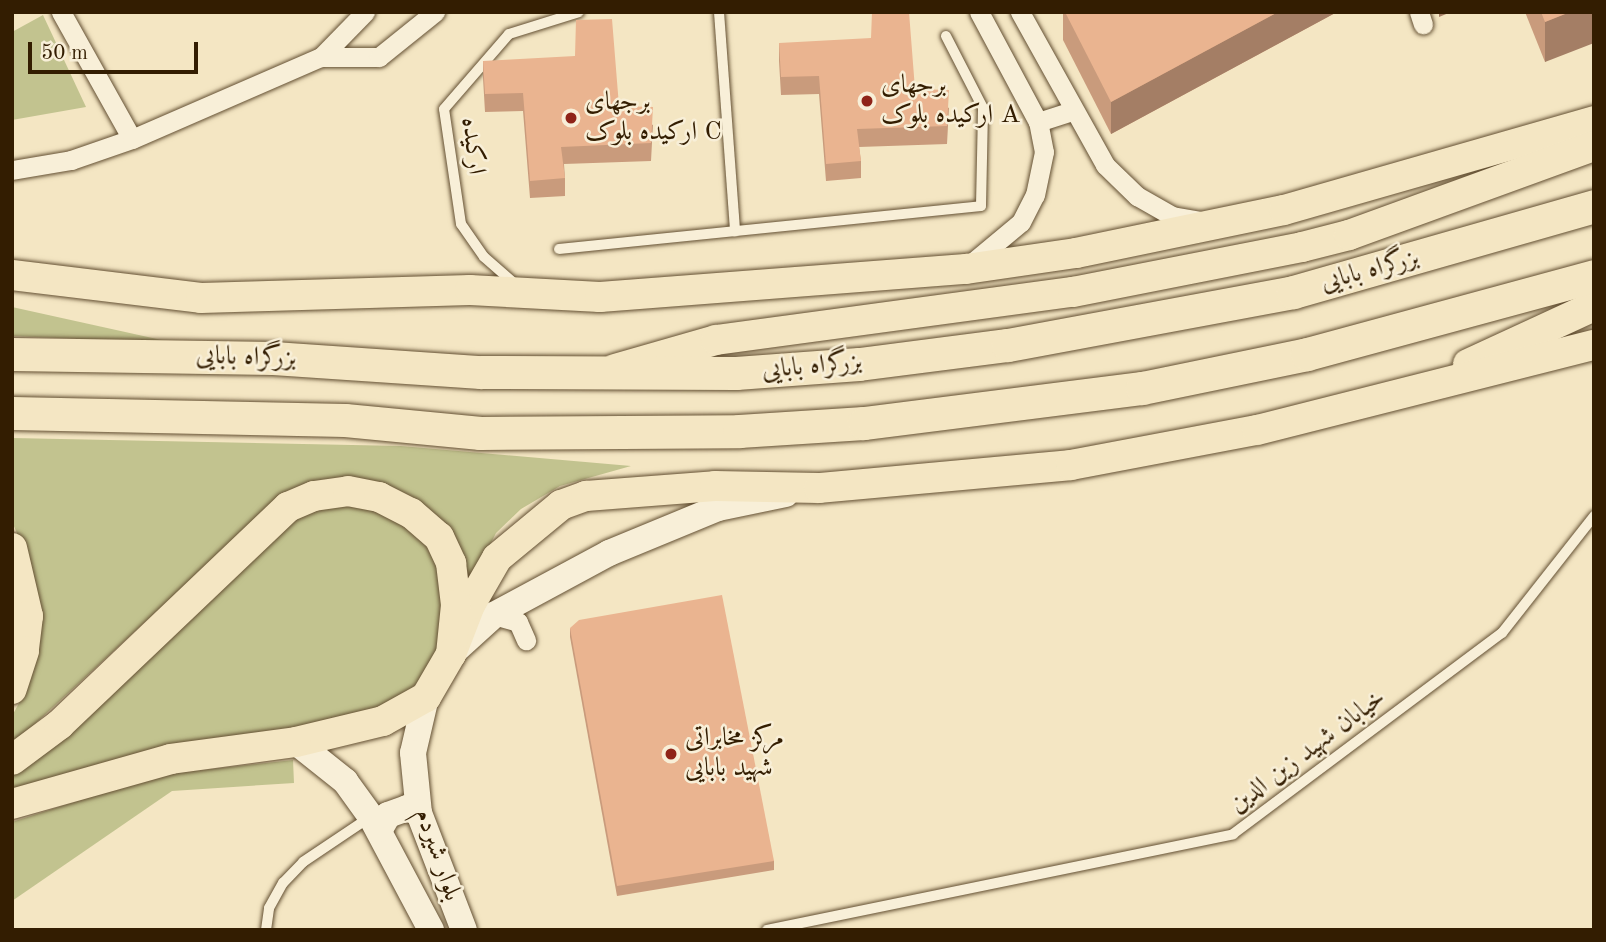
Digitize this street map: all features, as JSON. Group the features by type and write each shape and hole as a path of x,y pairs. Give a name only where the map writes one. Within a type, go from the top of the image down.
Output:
{"highway":[{"name":"بزرگراه بابایی","path":"12,354 274,358 481,372 736,373 1008,345 1293,292 1594,206"},
{"path":"12,413 345,420 480,433 739,431 864,423 1142,388 1307,354 1594,276"}],"main road":[{"path":"12,275 201,298 523,291 600,298 966,269 1076,253 1215,224 1337,195 1594,121"},
{"path":"608,371 716,340 1073,292 1302,247 1349,235 1594,146"},
{"path":"1404,394 1594,306"},
{"path":"12,804 171,759 305,748 383,721 426,697 451,654 470,606 497,558 561,505 586,496 715,486 819,488 1071,465 1257,430 1594,345"},
{"path":"451,654 494,615 609,552 718,509 819,488"},
{"path":"12,760 60,725 264,526 288,507 314,496 348,491 379,497 411,513 439,537 455,584 451,654"},
{"path":"12,548 28,616 12,689"},
{"name":"بلوار شیردم","path":"426,697 413,753 428,814 464,930"},
{"name":"بلوار شیردم","path":"305,748 345,782 375,823 431,930"},
{"path":"375,823 407,808 428,814"}],"street":[{"path":"61,12 132,139"},
{"path":"12,170 71,160 132,139 321,57 365,12"},
{"path":"321,57 379,57 435,12"},
{"path":"966,269 1026,213 1044,152 1038,122 979,12"},
{"path":"1020,12 1072,111 1105,164 1137,196 1172,216 1215,224"},
{"path":"1038,122 1072,111"},
{"path":"494,615 518,622 526,640"}],"lane":[{"name":"ارکیده","path":"523,291 484,257 461,224 444,109 509,34 579,12"},
{"path":"719,12 735,231"},
{"path":"559,249 981,206 983,108 946,36"},
{"name":"خیابان شهید زین الدین","path":"767,930 1233,834 1502,633 1594,516"},
{"path":"266,930 269,908 283,883 303,862 375,823"}],"green space":[{"path":"43,15 86,107 12,120 12,32"},
{"path":"12,307 175,343 12,336"},
{"path":"12,438 401,446 631,466 560,486 521,509 496,533 463,598 405,494 265,511 12,745 12,716 25,692 40,604 31,564 12,522"},
{"path":"329,504 372,505 417,530 441,569 447,618 432,664 401,702 357,721 12,789 12,773 279,528"},
{"path":"293,760 294,783 172,791 12,901 12,822 158,775"}],"building":[{"name":"برجهای ارکیده بلوک A","path":"872,12 909,12 915,89 949,90 947,126 857,129 861,161 826,164 819,76 781,77 779,43 871,38"},
{"path":"1065,12 1278,12 1111,102"},
{"path":"1541,12 1570,12 1545,22"},
{"name":"برجهای ارکیده بلوک C","path":"612,19 619,106 653,107 651,143 561,147 565,178 530,181 523,93 485,94 483,61 575,56 576,20"},
{"name":"مرکز مخابراتی شهید بابایی","path":"722,595 774,861 617,886 570,628 579,620"}],"place":[{"name":"برجهای ارکیده بلوک A","path":"867,101"},
{"name":"برجهای ارکیده بلوک C","path":"571,118"},
{"name":"مرکز مخابراتی شهید بابایی","path":"671,754"}]}
